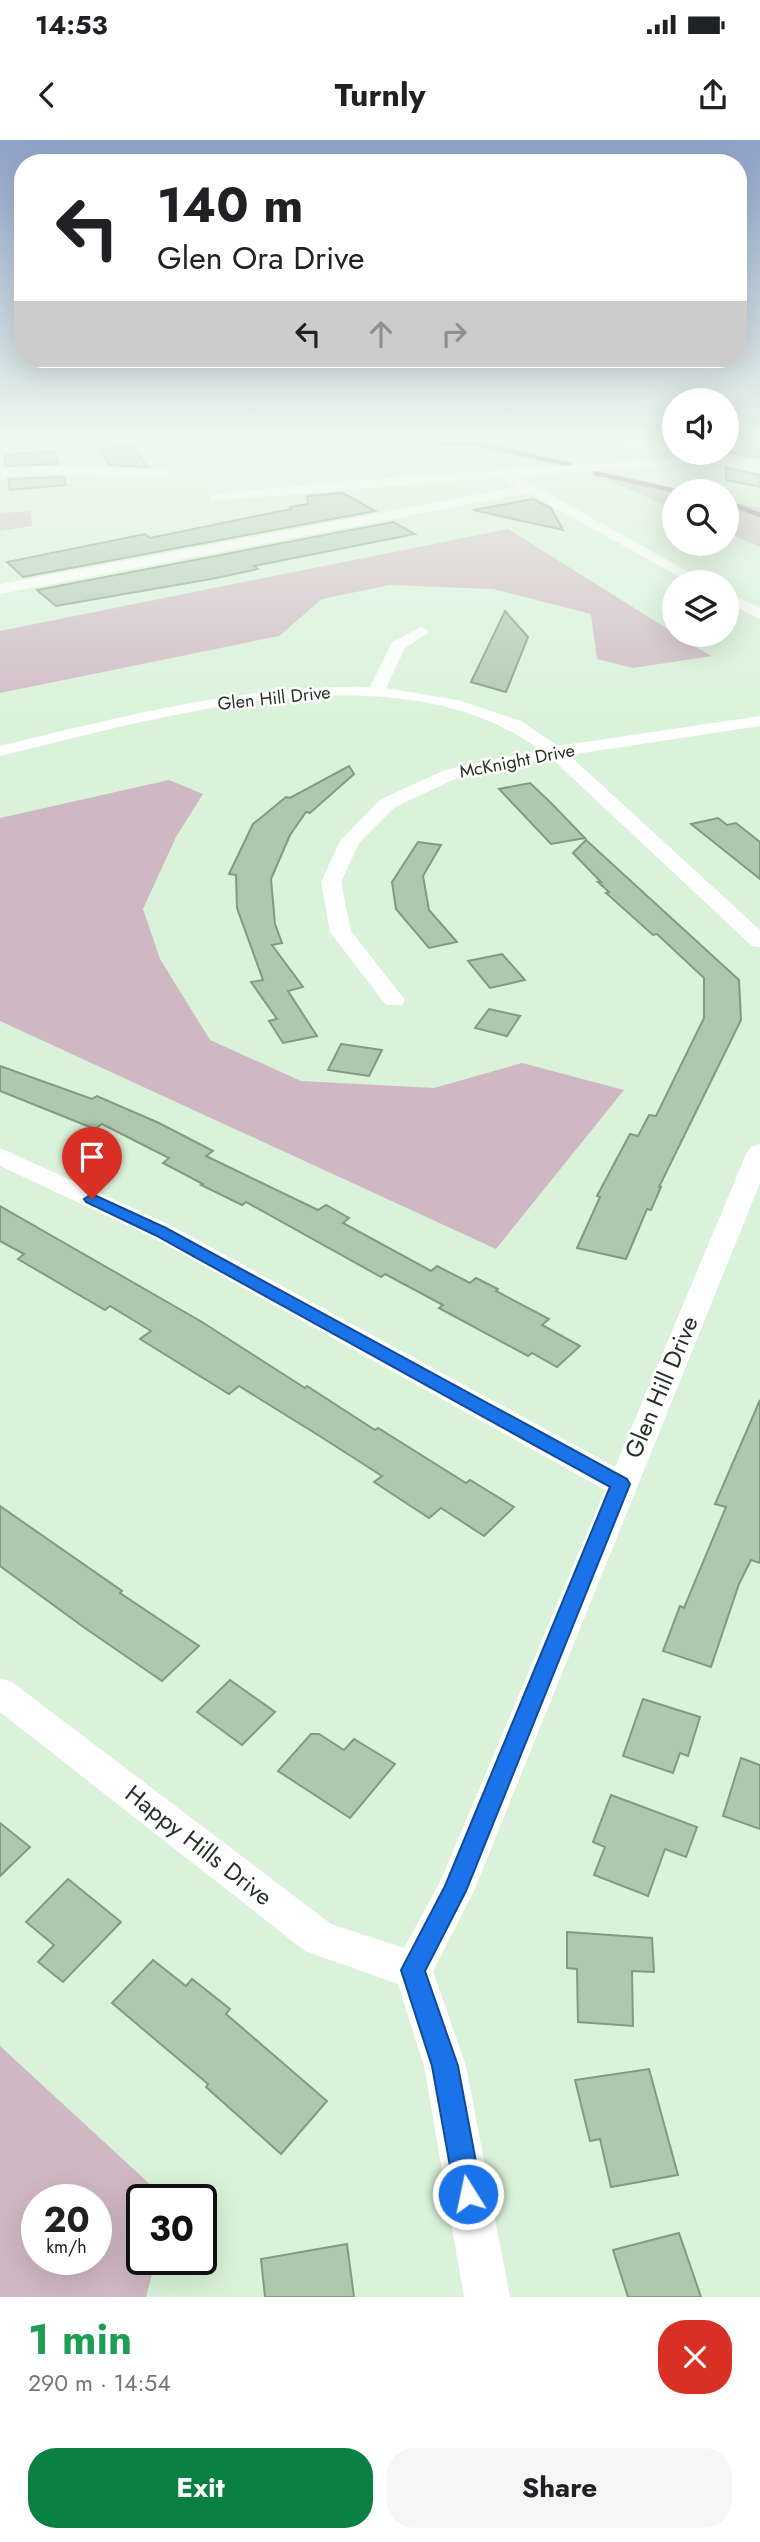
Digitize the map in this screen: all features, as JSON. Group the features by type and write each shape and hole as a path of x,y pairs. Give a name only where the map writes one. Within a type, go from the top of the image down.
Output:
{"street":[{"path":"0,589 276,537"},
{"path":"616,537 678,570"},
{"path":"739,603 760,614"},
{"path":"376,692 398,645 421,632"},
{"name":"Glen Hill Drive","path":"0,751 229,700 304,691 376,692 453,704 517,726 555,752 760,941"},
{"name":"McKnight Drive","path":"394,1000 341,932 331,882 350,841 387,803 452,774 555,752 760,721"},
{"name":"Glen Hill Drive","path":"413,1970 455,1891 760,1152"},
{"path":"0,1156 161,1231 621,1484"},
{"name":"Happy Hills Drive","path":"0,1692 319,1938 413,1970"},
{"path":"413,1970 445,2066 487,2297"}],"shaded area":[{"path":"470,537 520,537 662,625 662,647 696,647 712,656 633,668 597,659 591,614 493,589 390,585 322,599 279,636 0,693 0,631"},
{"path":"739,537 760,537 760,547 739,538"},
{"path":"169,780 203,794 176,837 143,909 160,959 210,1040 301,1081 434,1088 522,1063 624,1090 496,1249 0,1021 0,818"},
{"path":"0,2046 150,2184 126,2184 126,2275 152,2275 146,2297 0,2297"}],"building":[{"path":"132,537 238,537 23,577 7,562"},
{"path":"316,537 402,537 254,566 258,569 211,579 56,606 37,590"},
{"path":"505,611 528,637 506,692 471,682"},
{"path":"349,766 354,774 310,813 306,812 290,835 271,879 275,924 282,943 272,945 303,987 288,991 317,1036 283,1043 269,1021 277,1019 251,982 263,980 237,908 236,875 229,874 253,824 286,797 290,798"},
{"path":"530,783 585,838 551,844 499,789"},
{"path":"718,818 727,825 736,823 760,842 760,879 691,824"},
{"path":"586,840 739,980 741,1020 659,1187 651,1210 647,1209 626,1259 577,1248 600,1197 597,1196 630,1134 638,1136 649,1115 656,1116 704,1018 704,978 657,934 653,935 606,893 609,892 573,853"},
{"path":"418,842 441,845 423,876 429,910 457,942 429,948 396,909 392,882"},
{"path":"502,954 525,980 490,988 468,961"},
{"path":"489,1009 520,1016 507,1036 475,1028"},
{"path":"341,1044 382,1050 369,1076 328,1070"},
{"path":"0,1066 92,1099 97,1096 159,1123 213,1151 206,1156 318,1210 326,1205 349,1218 343,1223 431,1271 437,1266 470,1283 476,1278 498,1289 496,1291 549,1319 542,1325 580,1346 557,1367 532,1353 528,1356 439,1308 443,1305 385,1274 381,1277 246,1202 242,1205 201,1185 203,1184 163,1163 169,1158 102,1124 95,1129 0,1091"},
{"path":"0,1206 202,1322 375,1430 378,1428 466,1483 470,1480 514,1507 484,1536 441,1508 429,1518 374,1482 382,1476 318,1435 239,1386 229,1394 140,1339 151,1331 110,1306 105,1310 18,1259 24,1254 0,1241"},
{"path":"760,1400 760,1563 751,1560 739,1584 711,1667 663,1651 680,1606 684,1608 726,1507 715,1504"},
{"path":"0,1506 122,1591 120,1593 199,1646 162,1681 82,1626 0,1566"},
{"path":"230,1680 275,1712 242,1745 197,1712"},
{"path":"643,1699 700,1717 688,1756 680,1753 673,1773 623,1756"},
{"path":"311,1734 319,1734 344,1750 354,1739 395,1764 350,1818 278,1771"},
{"path":"741,1758 760,1765 760,1829 723,1816"},
{"path":"611,1795 697,1827 686,1857 665,1849 648,1896 594,1875 605,1847 593,1842"},
{"path":"0,1823 30,1847 0,1876"},
{"path":"68,1879 121,1922 63,1982 38,1962 54,1945 26,1922"},
{"path":"567,1932 652,1938 654,1972 632,1971 633,2026 578,2022 577,1969 567,1968"},
{"path":"153,1960 186,1986 192,1979 230,2009 226,2014 327,2101 281,2154 206,2087 208,2084 112,2003"},
{"path":"649,2069 678,2175 611,2187 600,2139 590,2141 575,2080"},
{"path":"679,2233 701,2297 628,2297 613,2250"},
{"path":"347,2244 354,2297 265,2297 261,2259"}],"route":[{"path":"92,1199 161,1231 621,1484 455,1891 413,1970 445,2066 468,2194"}]}
